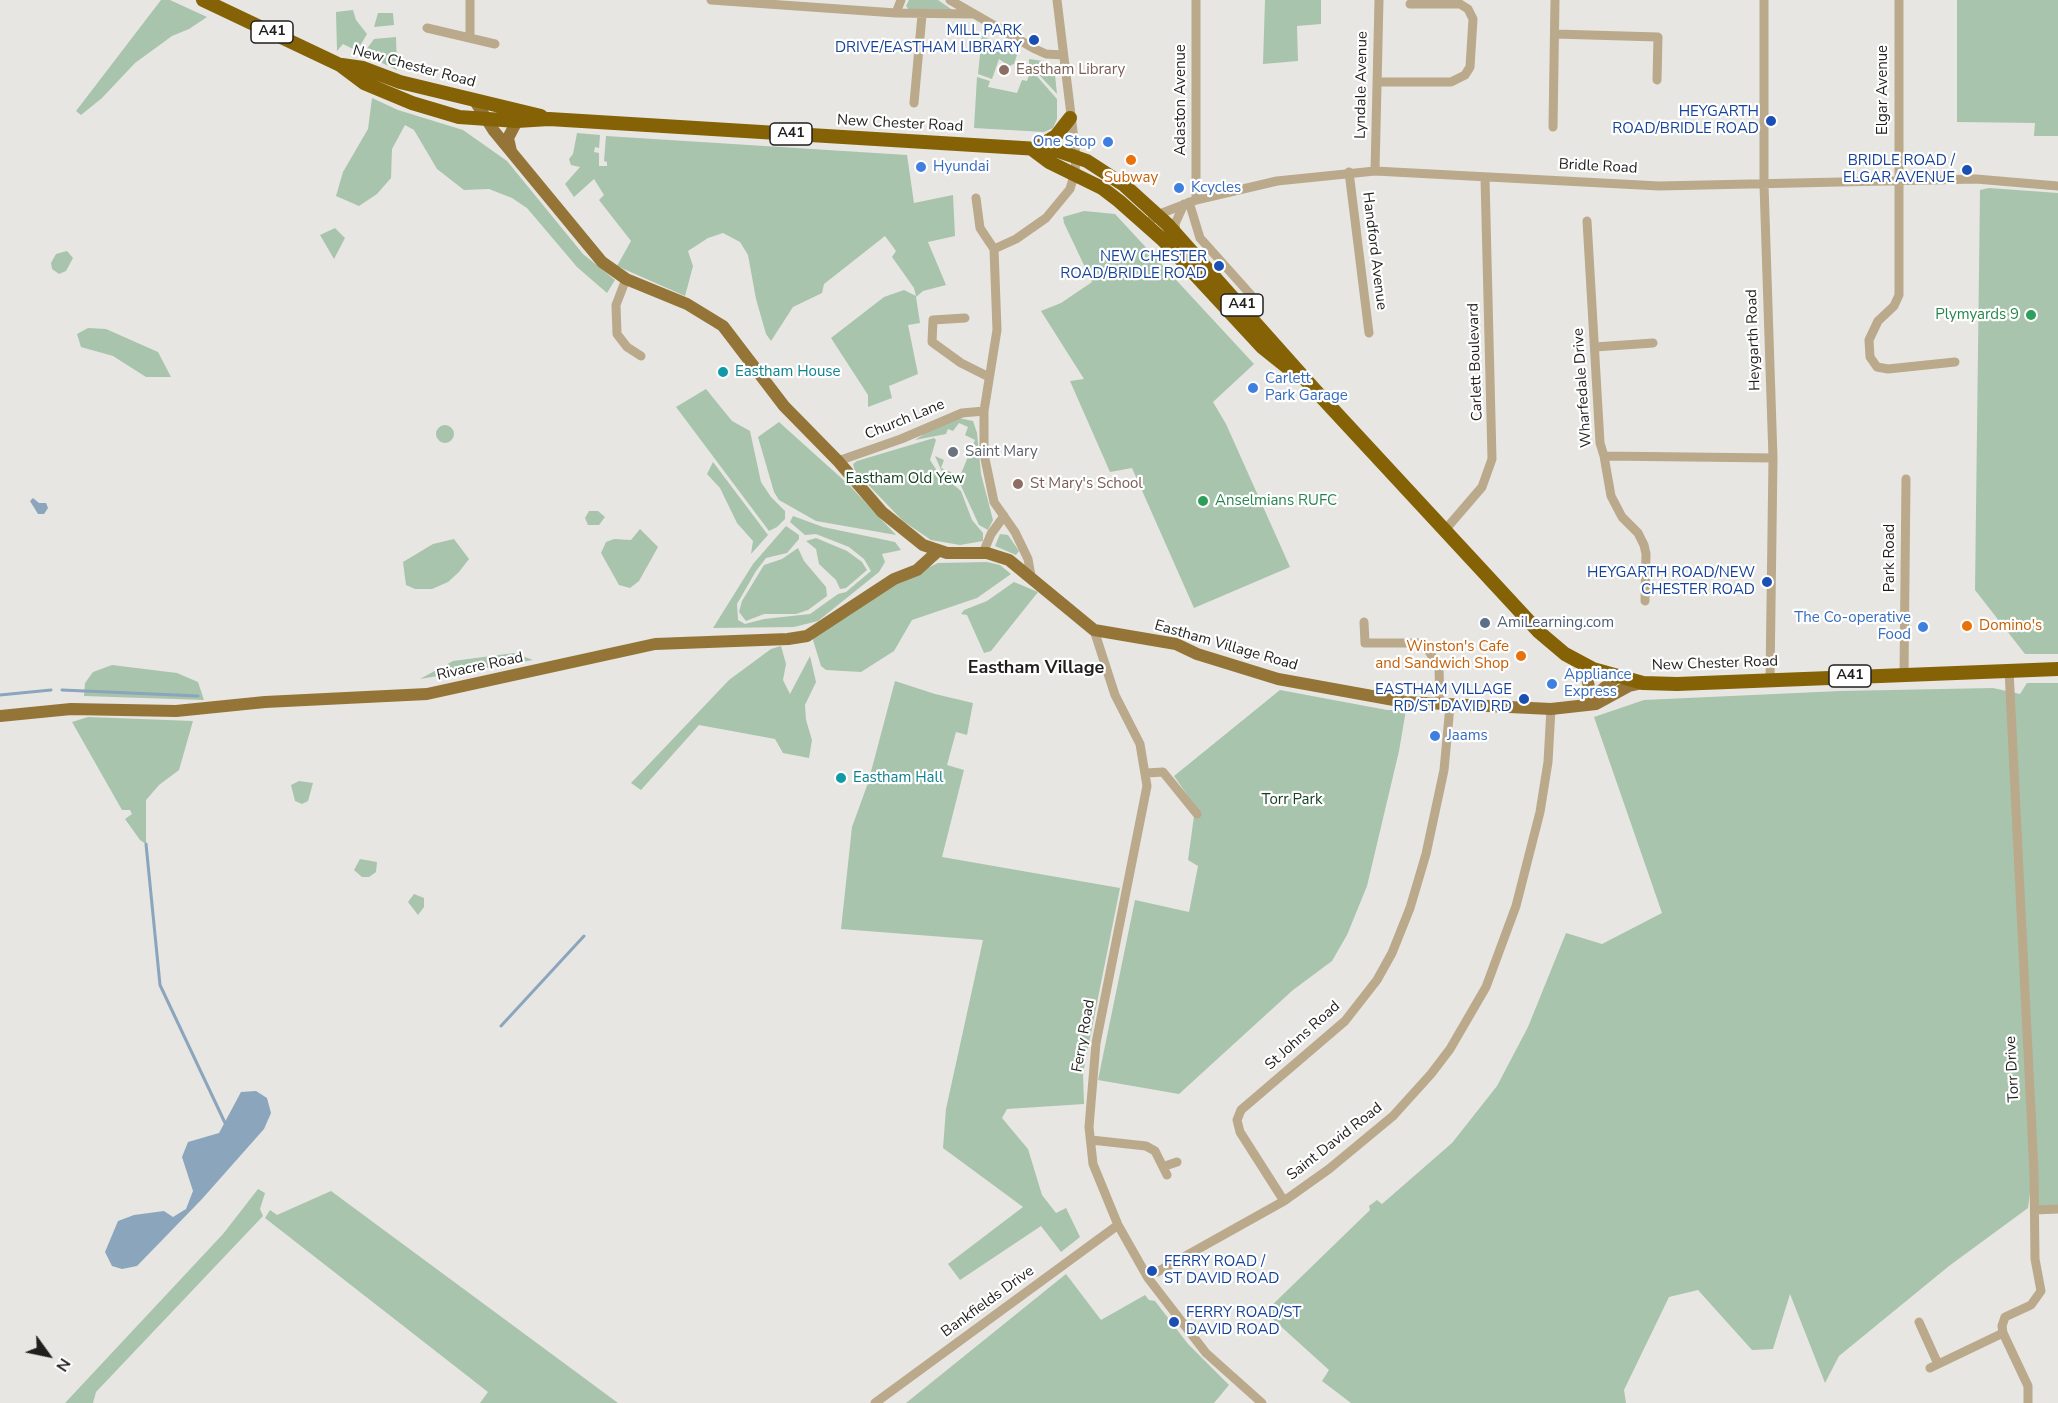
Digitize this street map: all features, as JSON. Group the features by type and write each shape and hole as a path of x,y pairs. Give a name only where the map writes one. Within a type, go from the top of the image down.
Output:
{"highway":[{"name":"New Chester Road","path":"203,0 340,65 364,83 412,103 459,117 517,121 549,119 1055,150 1076,156 1124,184 1176,233 1314,389 1539,632 1565,654 1617,677 1642,683 2058,669"},
{"name":"New Chester Road","path":"340,65 363,68 400,82 525,111 549,119"},
{"path":"1033,150 1045,146 1070,118"},
{"name":"New Chester Road","path":"1033,150 1049,162 1075,172 1106,190 1146,225 1262,347 1314,389"}],"main road":[{"path":"475,101 511,152 602,262 626,279 687,304 723,326 767,386 911,538 938,550 983,553 1009,560 1094,630"},
{"path":"511,152 508,138 517,121"},
{"name":"Rivacre Road","path":"0,716 71,709 176,711 265,702 427,694 655,644 807,636 894,579 917,570 938,550"},
{"name":"Eastham Village Road","path":"1094,630 1176,644 1197,654 1278,679 1405,702 1445,706 1551,709 1596,704 1629,686 1642,683"},
{"path":"1584,664 1589,687 1585,704"},
{"path":"1585,704 1617,677"}],"street":[{"path":"470,0 470,38"},
{"path":"711,0 922,15 972,14"},
{"path":"896,13 901,0"},
{"path":"950,0 1035,49 1046,54 1063,55"},
{"path":"994,249 1016,239 1046,218 1070,189 1075,172 1076,156 1057,0"},
{"name":"Adaston Avenue","path":"1189,202 1196,0"},
{"name":"Lyndale Avenue","path":"1375,171 1379,0"},
{"path":"1553,127 1555,0"},
{"name":"Heygarth Road","path":"1764,0 1764,185 1773,458 1770,679"},
{"name":"Elgar Avenue","path":"1899,0 1899,295 1893,306 1878,321 1869,340 1870,357 1877,367 1888,369 1955,362"},
{"path":"1378,82 1451,82 1465,75 1470,67 1473,19 1468,9 1460,4 1410,4"},
{"path":"914,103 922,15"},
{"path":"426,28 495,44"},
{"path":"1555,34 1658,37 1657,80"},
{"name":"Bridle Road","path":"1146,225 1157,215 1189,202 1277,181 1349,172 1375,171 1659,186 1976,179 2058,186"},
{"name":"Handford Avenue","path":"1349,172 1369,333"},
{"name":"Carlett Boulevard","path":"1445,530 1482,487 1492,459 1485,178"},
{"path":"976,198 980,228 994,249 997,330 984,411 984,454 994,502 1028,559 1031,576"},
{"path":"1176,233 1175,224 1189,202"},
{"path":"1189,202 1200,238 1251,295"},
{"name":"Wharfedale Drive","path":"1587,221 1600,443 1604,456 1773,458"},
{"path":"626,279 616,305 617,334 627,347 641,356"},
{"path":"965,318 933,320 932,342 961,363 989,376"},
{"path":"1595,347 1653,343"},
{"name":"Church Lane","path":"838,461 901,439 962,413 984,411"},
{"path":"1604,456 1611,496 1622,518 1638,533 1646,554 1645,601"},
{"name":"Park Road","path":"1904,674 1906,479"},
{"path":"983,553 991,534 1004,516"},
{"path":"1364,622 1365,643 1424,643 1439,668 1445,706"},
{"name":"Ferry Road","path":"1094,630 1115,695 1140,744 1147,773 1146,800 1096,1043 1090,1086 1093,1164 1100,1186 1118,1225 1148,1278 1186,1330 1227,1374 1262,1403"},
{"name":"Torr Drive","path":"2003,1332 2005,1317 2031,1305 2041,1291 2035,1259 2035,1210 2009,670"},
{"name":"St Johns Road","path":"1284,1201 1240,1132 1236,1120 1241,1110 1345,1021 1377,980 1392,953 1410,908 1426,854 1444,770 1445,706"},
{"name":"Saint David Road","path":"1157,1272 1284,1201 1329,1169 1393,1116 1431,1074 1475,1009 1497,963 1532,846 1548,762 1551,709"},
{"path":"1147,773 1164,772 1197,814"},
{"path":"1091,1140 1141,1144 1155,1151 1166,1171 1177,1162"},
{"path":"2035,1210 2058,1209"},
{"name":"Bankfields Drive","path":"875,1403 1118,1225"},
{"path":"1919,1322 1934,1366 2003,1332 2028,1386 2028,1403"}],"green space":[{"path":"161,0 170,0 207,17 189,29 172,36 135,63 102,98 81,115 76,111"},
{"path":"909,0 938,0 954,11 909,10 906,6"},
{"path":"1265,0 1321,0 1321,24 1297,26 1298,61 1263,64"},
{"path":"1957,0 2058,0 2058,136 2034,136 2035,123 1957,122"},
{"path":"353,10 356,20 367,34 357,51 343,44 337,51 336,12"},
{"path":"378,13 393,13 394,25 374,27"},
{"path":"982,35 1017,55 1014,64 1009,66 999,59 992,79 978,74"},
{"path":"396,37 397,70 363,54 374,39"},
{"path":"1029,59 1043,61 1049,66 1055,75 1057,94 1029,64"},
{"path":"1030,72 1035,74 1057,99 1057,119 1053,128 1044,132 974,128 977,77 990,81 988,87 1017,93 1022,80 1027,81"},
{"path":"372,98 398,110 463,130 507,161 583,254 615,280 607,293 577,267 527,208 512,198 489,189 464,190 437,169 414,130 405,125 392,149 391,178 377,194 359,206 336,196 343,172 368,129"},
{"path":"577,133 600,135 599,148 595,147 594,152 599,153 599,166 607,166 607,162 604,161 606,136 907,155 914,203 953,195 955,236 928,242 946,285 923,291 916,297 920,323 908,325 918,374 889,386 892,398 868,407 868,395 831,338 884,297 904,290 916,296 914,288 892,257 896,251 885,236 824,284 822,293 793,307 771,341 766,334 756,299 748,255 740,242 723,233 708,238 688,251 693,266 685,296 617,266 631,241 599,200 604,195 594,179 574,197 565,184 580,167 571,165 569,159 573,154"},
{"path":"1989,188 2058,193 2058,654 2025,654 1975,590 1980,190"},
{"path":"1084,211 1115,214 1254,364 1213,402 1226,424 1290,567 1194,608 1132,468 1110,472 1070,381 1084,379 1041,311 1061,303 1092,282 1063,217"},
{"path":"335,228 345,238 334,259 320,235"},
{"path":"67,251 73,258 66,271 59,274 52,269 51,263 56,254"},
{"path":"88,328 106,329 158,352 171,377 146,377 113,356 81,347 77,334"},
{"path":"706,389 732,421 750,431 761,482 771,497 785,511 785,519 769,531 676,407"},
{"path":"959,418 973,421 977,433 981,474 993,520 988,530 979,525 961,486 942,472 935,456 944,460 941,468 960,476 975,440 965,435 968,427 959,423 953,431 948,429 946,434 915,440 933,428"},
{"path":"779,422 849,485 896,535 816,521 779,500 774,492 758,437"},
{"path":"445,425 453,430 454,434 449,442 445,443 437,438 436,434 441,426"},
{"name":"Eastham Old Yew","path":"934,438 936,440 930,460 937,471 961,491 972,520 983,533 983,541 960,545 931,540 903,521 855,471 853,464 857,461"},
{"path":"713,462 768,535 751,554 753,541 737,523 720,488 707,474"},
{"path":"589,511 598,511 605,517 599,525 588,525 585,518"},
{"path":"793,516 823,527 895,542 901,550 882,554 885,562 879,572 818,621 794,627 713,628 753,564 786,526 799,535 799,539 787,553 766,558 756,571 737,604 738,620 745,624 764,619 810,614 838,594 846,592 871,571 864,559 849,547 816,534 805,535 790,522"},
{"path":"640,529 658,547 639,581 630,588 619,585 601,553 606,542 614,539 631,540"},
{"path":"1000,534 1008,535 1019,551 1016,555 995,546"},
{"path":"816,538 847,551 862,562 867,570 846,588 840,589 836,580 819,564 816,549 806,541"},
{"path":"454,539 469,559 459,572 448,582 432,589 415,589 406,585 403,562 433,544"},
{"path":"798,548 804,561 826,587 827,596 808,610 796,614 764,614 746,621 739,612 742,601 764,565 782,559"},
{"path":"987,562 1000,565 1011,574 977,598 912,620 894,651 861,672 826,670 821,666 813,640 815,634 883,589 938,563"},
{"path":"1014,582 1038,592 991,651 984,653 967,615 961,614 964,610 987,601"},
{"path":"781,646 786,664 783,680 790,694 810,656 816,682 805,705 806,720 812,740 809,758 783,753 775,739 699,725 641,790 631,783 729,680 771,649"},
{"path":"514,653 533,660 420,679 453,661"},
{"path":"112,665 177,673 198,682 204,700 84,696 85,683 93,672"},
{"path":"895,681 973,703 967,735 956,732 947,765 964,770 942,857 1120,888 1083,1073 1084,1104 1007,1109 1002,1118 1028,1149 1042,1195 1056,1213 1066,1208 1080,1237 1061,1252 1041,1226 960,1280 948,1264 1023,1207 943,1148 946,1109 983,940 841,929 852,827 868,783"},
{"path":"2027,683 2058,683 2058,1209 2035,1210 2033,1169 2028,1208 1949,1266 1839,1356 1825,1383 1790,1294 1773,1349 1752,1350 1698,1290 1669,1297 1624,1390 1626,1403 1351,1403 1322,1381 1329,1370 1265,1312 1370,1210 1369,1206 1377,1200 1382,1204 1452,1143 1497,1086 1528,1027 1566,933 1602,944 1662,913 1594,717 1644,700 1840,691 1993,688 2020,694"},
{"name":"Torr Park","path":"1280,690 1387,710 1406,710 1399,751 1367,886 1347,935 1332,961 1293,990 1179,1094 1098,1080 1135,900 1189,912 1198,866 1188,860 1194,816 1199,812 1174,776"},
{"path":"88,717 193,721 179,770 159,785 146,800 146,844 140,840 125,819 132,814 130,810 122,810 72,722"},
{"path":"299,781 313,783 308,801 302,804 295,801 291,785"},
{"path":"360,859 377,862 376,872 369,877 362,877 354,870"},
{"path":"414,894 424,898 424,907 418,915 408,902"},
{"path":"258,1189 265,1193 260,1209 263,1216 96,1392 93,1403 65,1403 223,1234"},
{"path":"331,1191 618,1403 480,1403 488,1392 265,1218 270,1210 277,1215"},
{"path":"1066,1274 1101,1320 1145,1295 1149,1300 1155,1301 1188,1344 1229,1385 1214,1403 906,1403"}],"water":[{"path":"33,498 39,503 46,503 48,508 44,514 38,514 30,501"},
{"path":"256,1091 267,1098 271,1113 264,1129 202,1199 137,1266 122,1269 112,1266 105,1252 118,1221 134,1215 164,1211 173,1217 186,1209 193,1191 182,1157 188,1142 219,1133 241,1092"}],"waterway":[{"path":"0,695 51,690"},
{"path":"62,690 198,696"},
{"path":"146,844 160,985 226,1125"},
{"path":"501,1026 584,936"}],"place":[{"name":"MILL PARK DRIVE/EASTHAM LIBRARY","path":"1034,40"},
{"name":"Eastham Library","path":"1004,70"},
{"name":"HEYGARTH ROAD/BRIDLE ROAD","path":"1771,121"},
{"name":"One Stop","path":"1108,142"},
{"name":"Subway","path":"1131,160"},
{"name":"Hyundai","path":"921,167"},
{"name":"BRIDLE ROAD / ELGAR AVENUE","path":"1967,170"},
{"name":"Kcycles","path":"1179,188"},
{"name":"NEW CHESTER ROAD/BRIDLE ROAD","path":"1219,266"},
{"name":"Plymyards 9","path":"2031,315"},
{"name":"Eastham House","path":"723,372"},
{"name":"Carlett Park Garage","path":"1253,388"},
{"name":"Saint Mary","path":"953,452"},
{"name":"St Mary's School","path":"1018,484"},
{"name":"Anselmians RUFC","path":"1203,501"},
{"name":"HEYGARTH ROAD/NEW CHESTER ROAD","path":"1767,582"},
{"name":"AmiLearning.com","path":"1485,623"},
{"name":"Domino's","path":"1967,626"},
{"name":"The Co-operative Food","path":"1923,627"},
{"name":"Winston's Cafe and Sandwich Shop","path":"1521,656"},
{"name":"Appliance Express","path":"1552,684"},
{"name":"EASTHAM VILLAGE RD/ST DAVID RD","path":"1524,699"},
{"name":"Jaams","path":"1435,736"},
{"name":"Eastham Hall","path":"841,778"},
{"name":"FERRY ROAD / ST DAVID ROAD","path":"1152,1271"},
{"name":"FERRY ROAD/ST DAVID ROAD","path":"1174,1322"}],"district":[{"name":"Eastham Village","path":"1036,669"}]}
